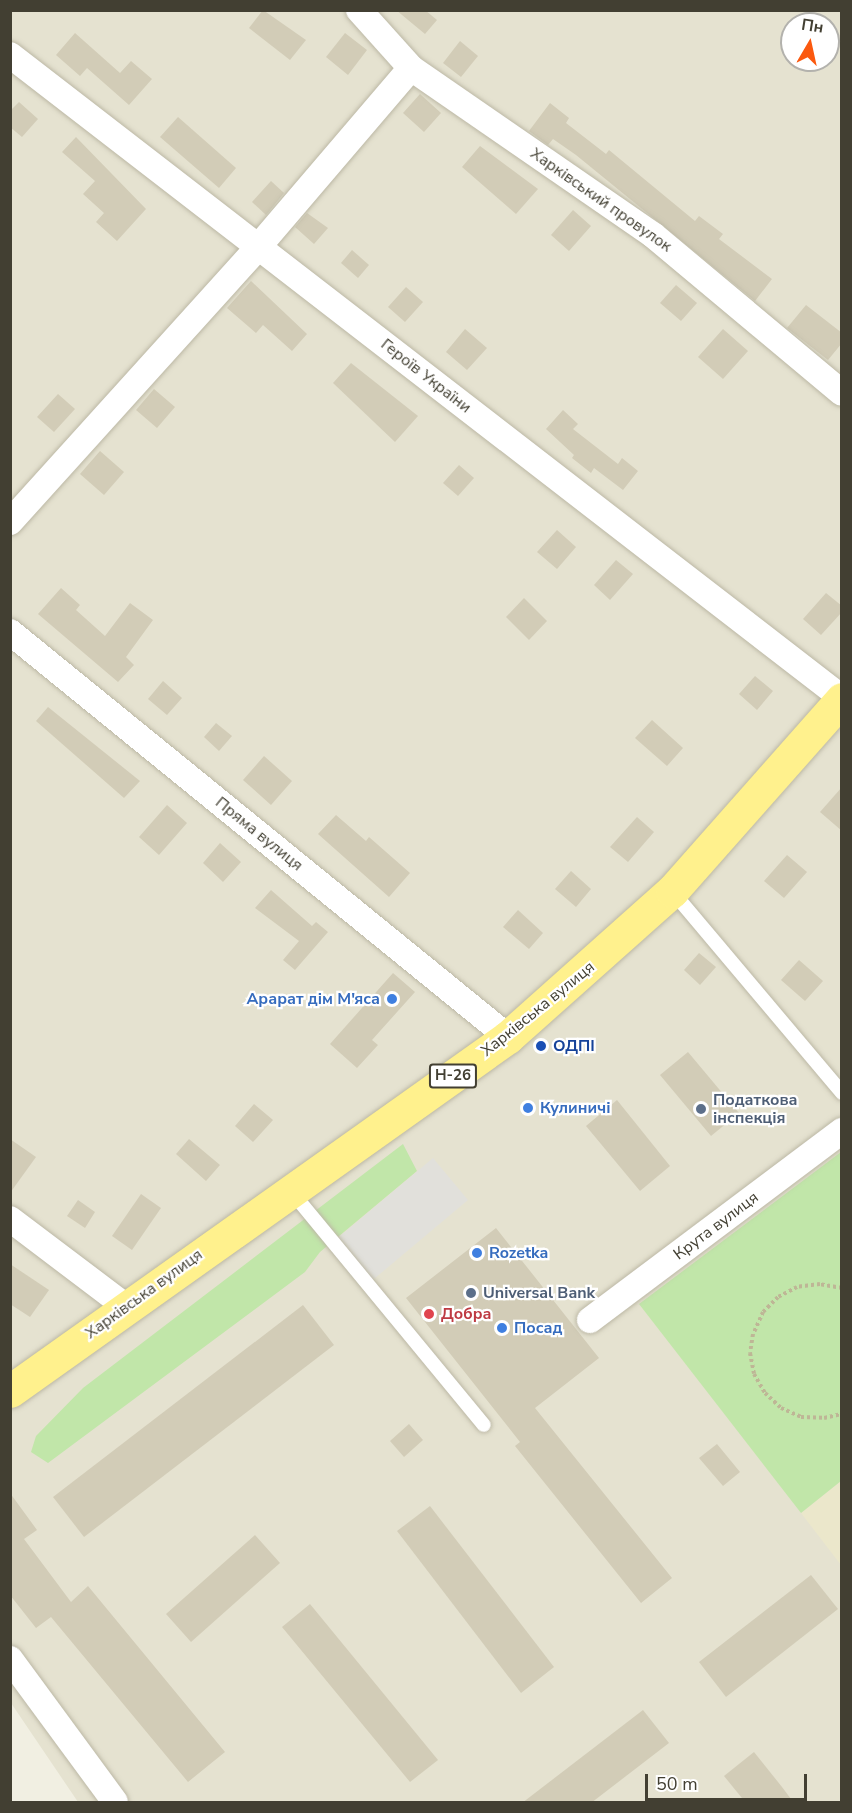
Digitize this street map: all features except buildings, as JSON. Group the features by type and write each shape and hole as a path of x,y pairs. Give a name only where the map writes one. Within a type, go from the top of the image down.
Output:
{"main road":[{"name":"Харківська вулиця","path":"10,1391 125,1306 508,1037 672,891 842,698"}],"street":[{"name":"Харківський провулок","path":"359,10 411,68 654,235 842,393"},
{"name":"Героїв України","path":"10,55 842,698"},
{"path":"10,522 259,246 411,68"},
{"name":"Пряма вулиця","path":"10,632 508,1037"},
{"name":"Крута вулиця","path":"590,1320 842,1131"},
{"path":"10,1219 125,1306"},
{"path":"10,1659 115,1803"}],"lane":[{"path":"672,891 842,1093"},
{"path":"289,1190 484,1425"}],"path":[{"path":"842,1288 820,1284 797,1287 778,1297 763,1312 753,1334 750,1353 754,1374 765,1393 781,1408 801,1417 824,1419 842,1414"}],"shaded area":[{"path":"10,11 841,11 841,1802 78,1802 11,1703"},
{"path":"433,1158 468,1200 368,1284 333,1242"},
{"path":"841,1481 841,1565 801,1513"}],"green space":[{"path":"403,1144 417,1171 320,1252 305,1272 48,1463 31,1452 36,1436 83,1388"},
{"path":"841,1152 841,1481 801,1513 639,1304"}],"place":[{"name":"Арарат дім М'яса","path":"392,999"},
{"name":"ОДПІ","path":"541,1046"},
{"name":"Кулиничі","path":"528,1108"},
{"name":"Податкова інспекція","path":"701,1109"},
{"name":"Rozetka","path":"477,1253"},
{"name":"Universal Bank","path":"471,1293"},
{"name":"Добра","path":"429,1314"},
{"name":"Посад","path":"502,1328"}]}
